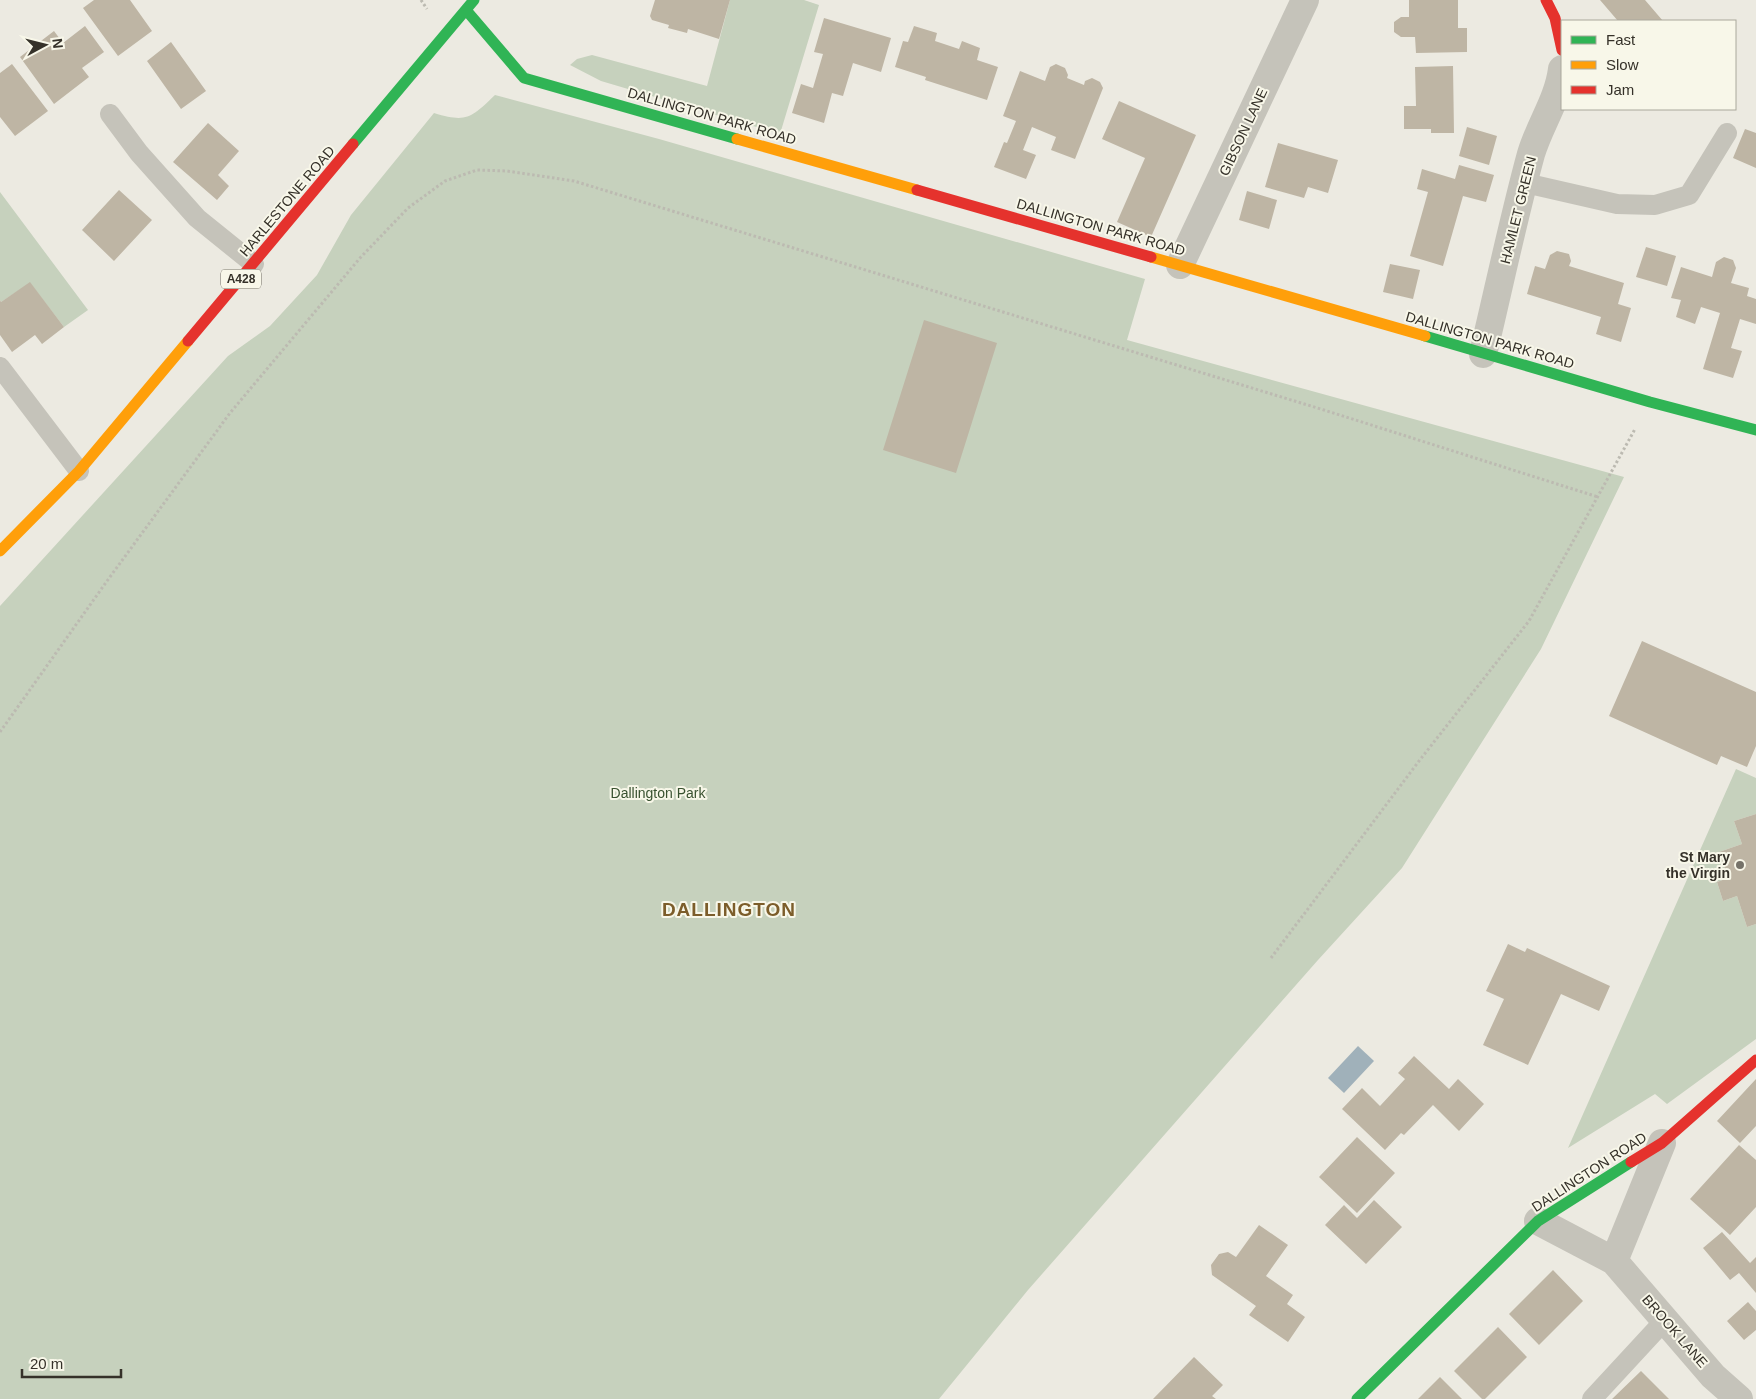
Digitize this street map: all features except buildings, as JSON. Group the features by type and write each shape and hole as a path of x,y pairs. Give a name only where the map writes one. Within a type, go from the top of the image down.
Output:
{"street":[{"name":"HARLESTONE ROAD","path":"0,551 80,472 474,0"},
{"name":"GIBSON LANE","path":"1180,265 1305,0"},
{"path":"1546,0 1554,14 1561,46"},
{"name":"DALLINGTON PARK ROAD","path":"466,10 524,78 1180,265 1650,402 1756,430"},
{"name":"HAMLET GREEN","path":"1483,354 1532,153 1544,121 1554,102 1561,73"},
{"name":"DALLINGTON ROAD","path":"1357,1399 1538,1221 1662,1143 1756,1060"},
{"path":"1614,1261 1662,1143"},
{"name":"BROOK LANE","path":"1538,1221 1614,1261 1714,1376 1739,1399"}],"lane":[{"path":"110,114 139,153 197,218 254,264"},
{"path":"1525,183 1617,204 1655,205 1689,194 1727,133"},
{"path":"0,367 80,472"},
{"path":"1592,1399 1665,1320"}],"path":[{"path":"0,732 107,580 230,413 360,258 408,208 445,181 477,170 507,171 574,181 1324,410 1598,497"},
{"path":"1271,958 1419,762 1529,622 1650,402"}],"green space":[{"path":"730,0 804,0 819,5 780,134 601,81 570,65 577,59 592,55 707,86"},
{"name":"Dallington Park","path":"495,95 659,139 1145,279 1127,340 1624,477 1541,649 1402,868 1318,960 1028,1290 939,1399 0,1399 0,606 228,356 270,326 317,275 351,215 434,113 454,118 468,116 480,109"},
{"path":"0,192 88,310 64,327 30,283 1,302 0,300"},
{"path":"1736,769 1756,778 1756,814 1734,821 1742,844 1719,852 1728,878 1717,882 1723,901 1737,896 1747,927 1756,924 1756,1039 1667,1104 1655,1094 1568,1148"}],"shaded area":[{"path":"1358,1046 1374,1061 1344,1093 1328,1078"}],"traffic: fast":[{"path":"353,144 474,0"},
{"path":"466,10 524,78 737,139"},
{"path":"1425,336 1650,402 1756,430"},
{"path":"1357,1399 1538,1221 1631,1162"}],"traffic: slow":[{"path":"737,139 917,190"},
{"path":"1151,257 1425,336"},
{"path":"0,551 79,471 188,341"}],"traffic: jam":[{"path":"1546,0 1555,18 1561,45"},
{"path":"188,341 353,144"},
{"path":"917,190 1151,257"},
{"path":"1631,1162 1662,1143 1756,1060"}],"place":[{"name":"St Mary the Virgin","path":"1740,865"}],"district":[{"name":"DALLINGTON","path":"729,909"}]}
